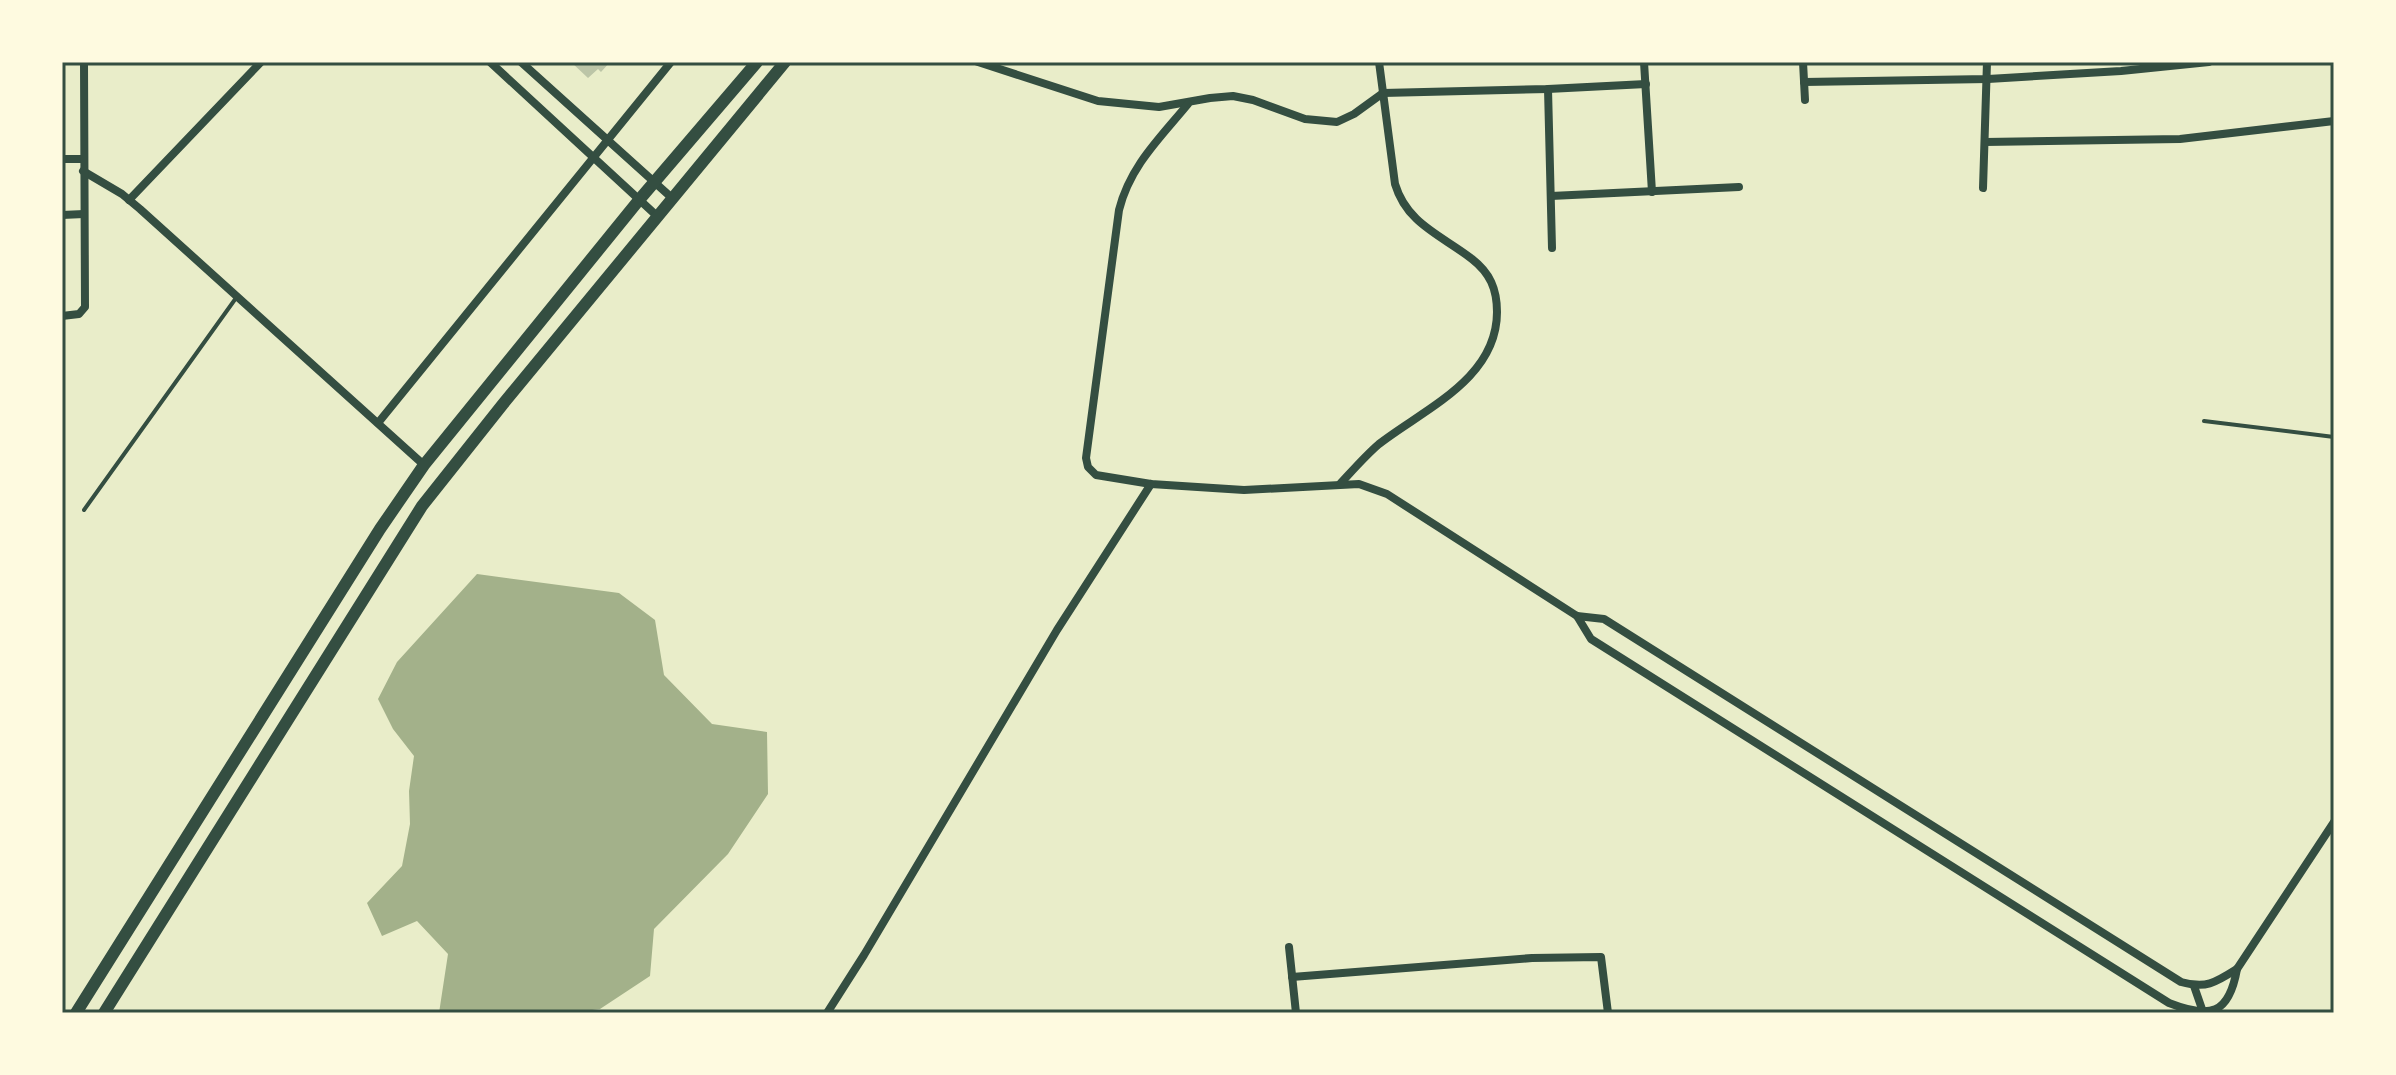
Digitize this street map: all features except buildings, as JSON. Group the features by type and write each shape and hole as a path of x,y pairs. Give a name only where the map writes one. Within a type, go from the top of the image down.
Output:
{"main road":[{"path":"76,1013 380,529 424,465 653,183 757,62"},
{"path":"104,1013 422,506 785,62"},
{"path":"111,956 131,969"}],"street":[{"path":"62,316 79,314 85,307 84,62"},
{"path":"129,200 261,62"},
{"path":"490,62 657,216"},
{"path":"521,62 672,198"},
{"path":"378,423 671,62"},
{"path":"978,62 1098,101 1159,107 1233,96 1305,119 1337,122 1383,93 1646,84"},
{"path":"1340,484 1379,444 1463,384 1492,343 1497,318 1497,297 1484,271 1420,223 1399,199 1379,62"},
{"path":"1644,62 1652,192"},
{"path":"1803,62 1805,100"},
{"path":"1983,188 1987,62"},
{"path":"1804,82 1988,79 2209,62"},
{"path":"1548,89 1552,248"},
{"path":"1188,104 1134,170 1124,189 1086,458 1088,467 1096,475 1151,484 1244,490 1359,484 1387,494 1577,616 1591,639 2169,1003 2185,1009 2203,1012 2216,1010 2224,1004 2233,989 2237,969 2334,822"},
{"path":"1985,142 2180,139 2334,121"},
{"path":"62,159 83,159"},
{"path":"83,171 129,200 424,465"},
{"path":"1551,196 1739,187"},
{"path":"62,215 84,214"},
{"path":"827,1013 1057,630 1151,484"},
{"path":"1577,616 1604,619 2181,982 2194,986 2215,983 2237,969"},
{"path":"1289,947 1296,1013"},
{"path":"1292,977 1532,958 1601,957 1608,1013"},
{"path":"2194,986 2203,1012"}],"lane":[{"path":"84,510 237,296"},
{"path":"2204,421 2334,437"}],"shaded area":[{"path":"477,574 619,593 655,620 664,675 712,724 767,732 768,794 728,854 654,929 650,976 600,1009 569,1013 439,1013 448,954 417,921 382,936 367,903 402,866 410,824 409,791 414,756 393,729 378,699 397,662"}]}
